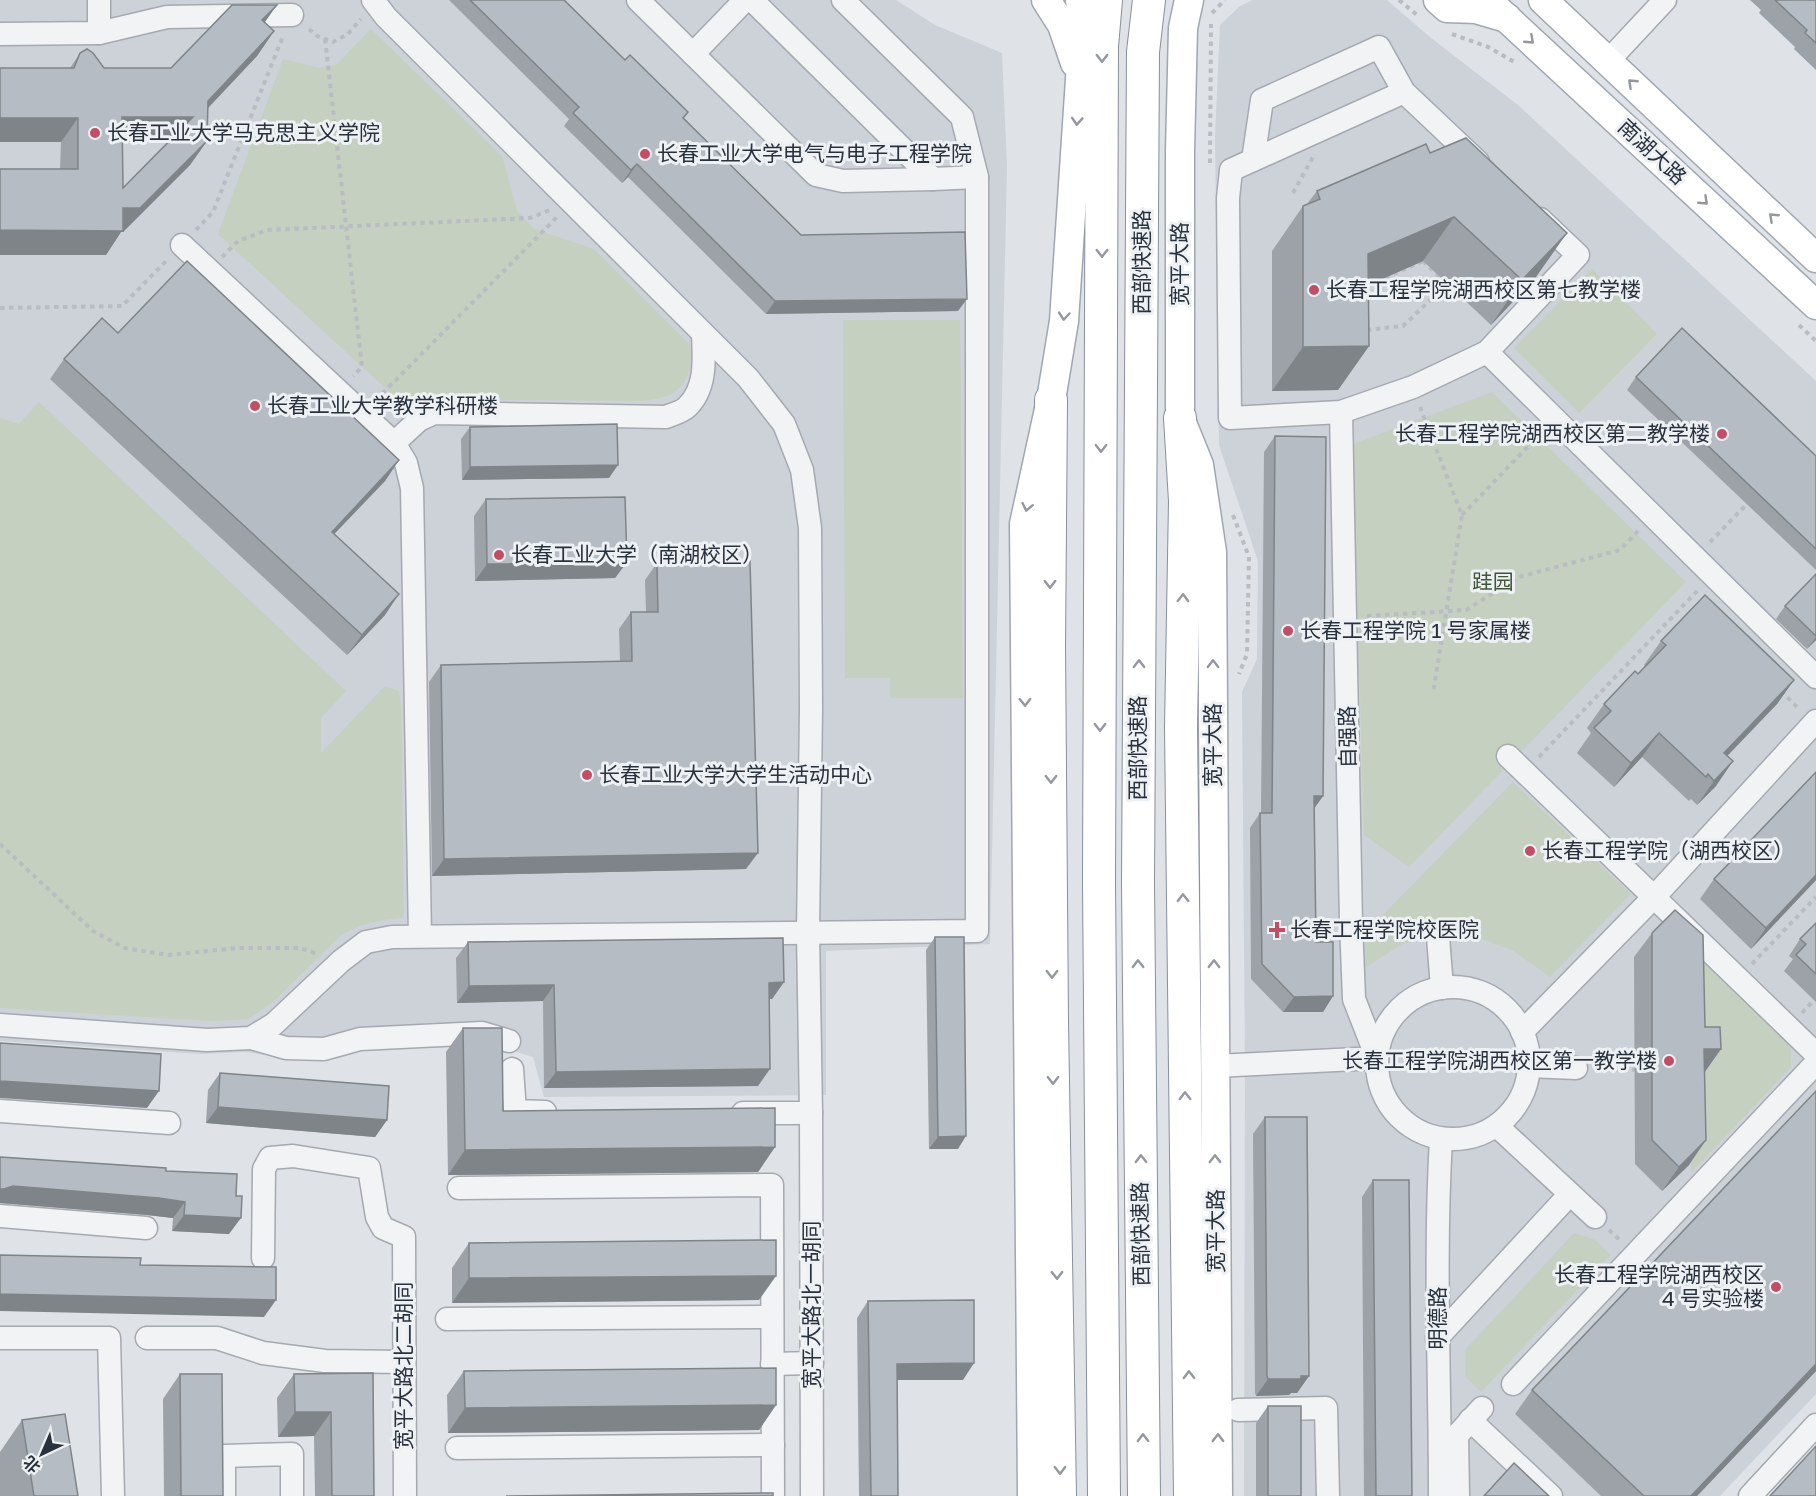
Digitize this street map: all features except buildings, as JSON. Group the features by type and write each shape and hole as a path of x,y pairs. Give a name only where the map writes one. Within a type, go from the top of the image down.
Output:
{"highway":[{"name":"西部快速路","path":"1104,1496 1099,858 1102,46 1106,0"},
{"name":"西部快速路","path":"1144,1496 1138,883 1143,52 1149,0"},
{"path":"1051,400 1052,1022 1060,1496"},
{"path":"1180,418 1185,501 1181,728 1190,1496"}],"main road":[{"path":"1046,0 1062,25 1080,80"},
{"path":"1032,1496 1024,524 1051,400 1064,321 1083,23 1080,0"},
{"name":"南湖大路","path":"1543,0 1816,260"},
{"name":"宽平大路","path":"1201,7 1184,28 1180,151 1180,418 1200,465 1212,552 1218,1496"},
{"path":"1432,10 1497,9"},
{"name":"南湖大路","path":"1497,9 1794,285 1807,315"}],"street":[{"path":"99,0 99,33"},
{"path":"638,0 816,175 843,181 977,177"},
{"path":"693,54 746,0"},
{"path":"752,0 933,179"},
{"path":"251,1038 274,1024 341,961 366,942 392,937 976,931 977,177 962,117 843,0"},
{"path":"1608,61 1665,0"},
{"name":"宽平大路北一胡同","path":"374,1 386,17 748,378 784,424 802,470 810,528 811,709 808,933 812,1496"},
{"path":"0,34 99,33 167,17 292,15"},
{"path":"1253,160 1262,100 1379,46 1404,92 1491,174"},
{"path":"1404,92 1231,170 1228,198 1230,418 1341,412 1413,387 1486,352 1578,255 1526,206"},
{"path":"182,245 394,443 406,463 412,488 420,936"},
{"path":"1794,285 1816,260"},
{"path":"394,443 419,420 434,413 666,417 686,408 699,391 705,360 704,334"},
{"path":"1486,352 1816,677"},
{"name":"自强路","path":"1341,412 1350,923 1354,999 1377,1058"},
{"path":"1522,1032 1655,896 1815,722"},
{"path":"1508,756 1816,1054"},
{"path":"1438,937 1442,988"},
{"path":"1452,986 1478,990 1499,1002 1516,1019 1526,1041 1529,1066 1525,1089 1513,1110 1497,1126 1474,1137 1441,1139 1426,1134 1403,1121 1386,1101 1377,1076 1377,1050 1386,1025 1403,1004 1426,991 1442,988 1452,986"},
{"path":"0,1025 207,1040 251,1038 286,1048 324,1049 360,1039 482,1033 509,1041"},
{"path":"1215,1066 1377,1058"},
{"path":"1513,1384 1816,1063"},
{"path":"1529,1066 1576,1068"},
{"path":"512,1069 515,1111 562,1112"},
{"path":"0,1111 169,1123"},
{"path":"716,1113 811,1113"},
{"path":"1497,1126 1595,1217"},
{"name":"明德路","path":"1440,1496 1437,1338 1438,1184 1441,1139"},
{"name":"宽平大路北二胡同","path":"263,1258 264,1169 270,1158 293,1156 369,1168 376,1216 383,1228 404,1237 405,1496"},
{"path":"459,1188 772,1185 773,1496"},
{"path":"1437,1338 1570,1194"},
{"path":"0,1216 146,1228"},
{"path":"447,1319 772,1317"},
{"path":"0,1323 115,1324"},
{"path":"0,1338 109,1338 113,1496"},
{"path":"147,1338 218,1338 263,1353 325,1361 404,1362"},
{"path":"772,1365 812,1363"},
{"path":"1238,1410 1326,1408 1328,1496"},
{"path":"1440,1454 1470,1421"},
{"path":"1458,1496 1470,1421"},
{"path":"1470,1421 1551,1496"},
{"path":"1750,1496 1816,1425"},
{"path":"457,1448 773,1445"},
{"path":"224,1496 224,1456 292,1454 292,1496"}],"path":[{"path":"1201,7 1225,0"},
{"path":"1399,0 1432,10"},
{"path":"0,308 122,306 213,212 292,15 317,36 333,42 348,34 374,1"},
{"path":"1445,31 1488,47 1522,66"},
{"path":"325,39 362,367 339,392"},
{"path":"1293,193 1317,149"},
{"path":"210,270 238,240 267,230 530,218 572,202"},
{"path":"362,414 572,202"},
{"path":"1423,261 1447,284 1403,326 1338,330 1337,299 1423,261"},
{"path":"1807,315 1816,341"},
{"path":"1413,387 1462,515 1433,693"},
{"path":"1462,515 1555,419"},
{"path":"1707,545 1747,504"},
{"path":"1366,616 1466,610 1519,577 1620,550 1653,516"},
{"path":"1525,772 1688,601 1696,609"},
{"path":"1780,691 1815,722"},
{"path":"1591,703 1597,707"},
{"path":"0,844 93,931 125,948 168,955 238,948 300,948 341,961"},
{"path":"1739,977 1816,897"},
{"path":"1576,1068 1635,1070"},
{"path":"1595,1217 1635,1254"}],"shaded area":[{"name":"长春工业大学（南湖校区）","path":"0,0 896,0 935,25 1002,53 1007,166 990,944 826,951 826,1095 544,1097 533,1057 494,1045 356,1049 279,1057 245,1052 201,1054 0,1041"},
{"name":"长春工程学院（湖西校区）","path":"1253,0 1387,0 1431,38 1518,105 1816,381 1816,1394 1720,1496 1244,1496 1245,1065 1242,692 1257,659 1258,561 1219,445 1215,136 1220,25 1240,6"}],"green space":[{"path":"371,29 502,156 517,211 534,229 594,249 690,345 689,371 679,388 667,396 645,401 397,399 218,234 283,59 320,68 336,65"},
{"path":"1592,269 1657,334 1579,413 1514,348"},
{"path":"843,320 960,320 963,698 890,698 890,678 845,678"},
{"name":"跬园","path":"1492,392 1686,582 1409,867 1364,835 1353,444"},
{"path":"39,402 346,691 321,718 321,753 385,686 399,691 404,912 402,918 376,921 341,935 273,1002 248,1019 212,1021 0,1008 0,418 19,424"},
{"path":"1513,782 1631,894 1550,977 1512,950 1476,937 1438,937 1402,944 1365,968 1365,933"},
{"path":"1663,922 1791,1047 1791,1067 1691,1173 1689,1075 1705,1075 1705,1049"},
{"path":"1574,1233 1595,1240 1610,1255 1481,1392 1465,1376 1466,1349"}],"place":[{"name":"长春工业大学马克思主义学院","path":"95,133"},
{"name":"长春工业大学电气与电子工程学院","path":"645,154"},
{"name":"长春工程学院湖西校区第七教学楼","path":"1314,290"},
{"name":"长春工业大学教学科研楼","path":"255,406"},
{"name":"长春工程学院湖西校区第二教学楼","path":"1722,434"},
{"name":"长春工业大学（南湖校区）","path":"499,555"},
{"name":"长春工程学院 1 号家属楼","path":"1288,631"},
{"name":"长春工业大学大学生活动中心","path":"587,775"},
{"name":"长春工程学院（湖西校区）","path":"1530,851"},
{"name":"长春工程学院校医院","path":"1277,930"},
{"name":"长春工程学院湖西校区第一教学楼","path":"1669,1061"},
{"name":"长春工程学院湖西校区 4 号实验楼","path":"1776,1287"}]}
